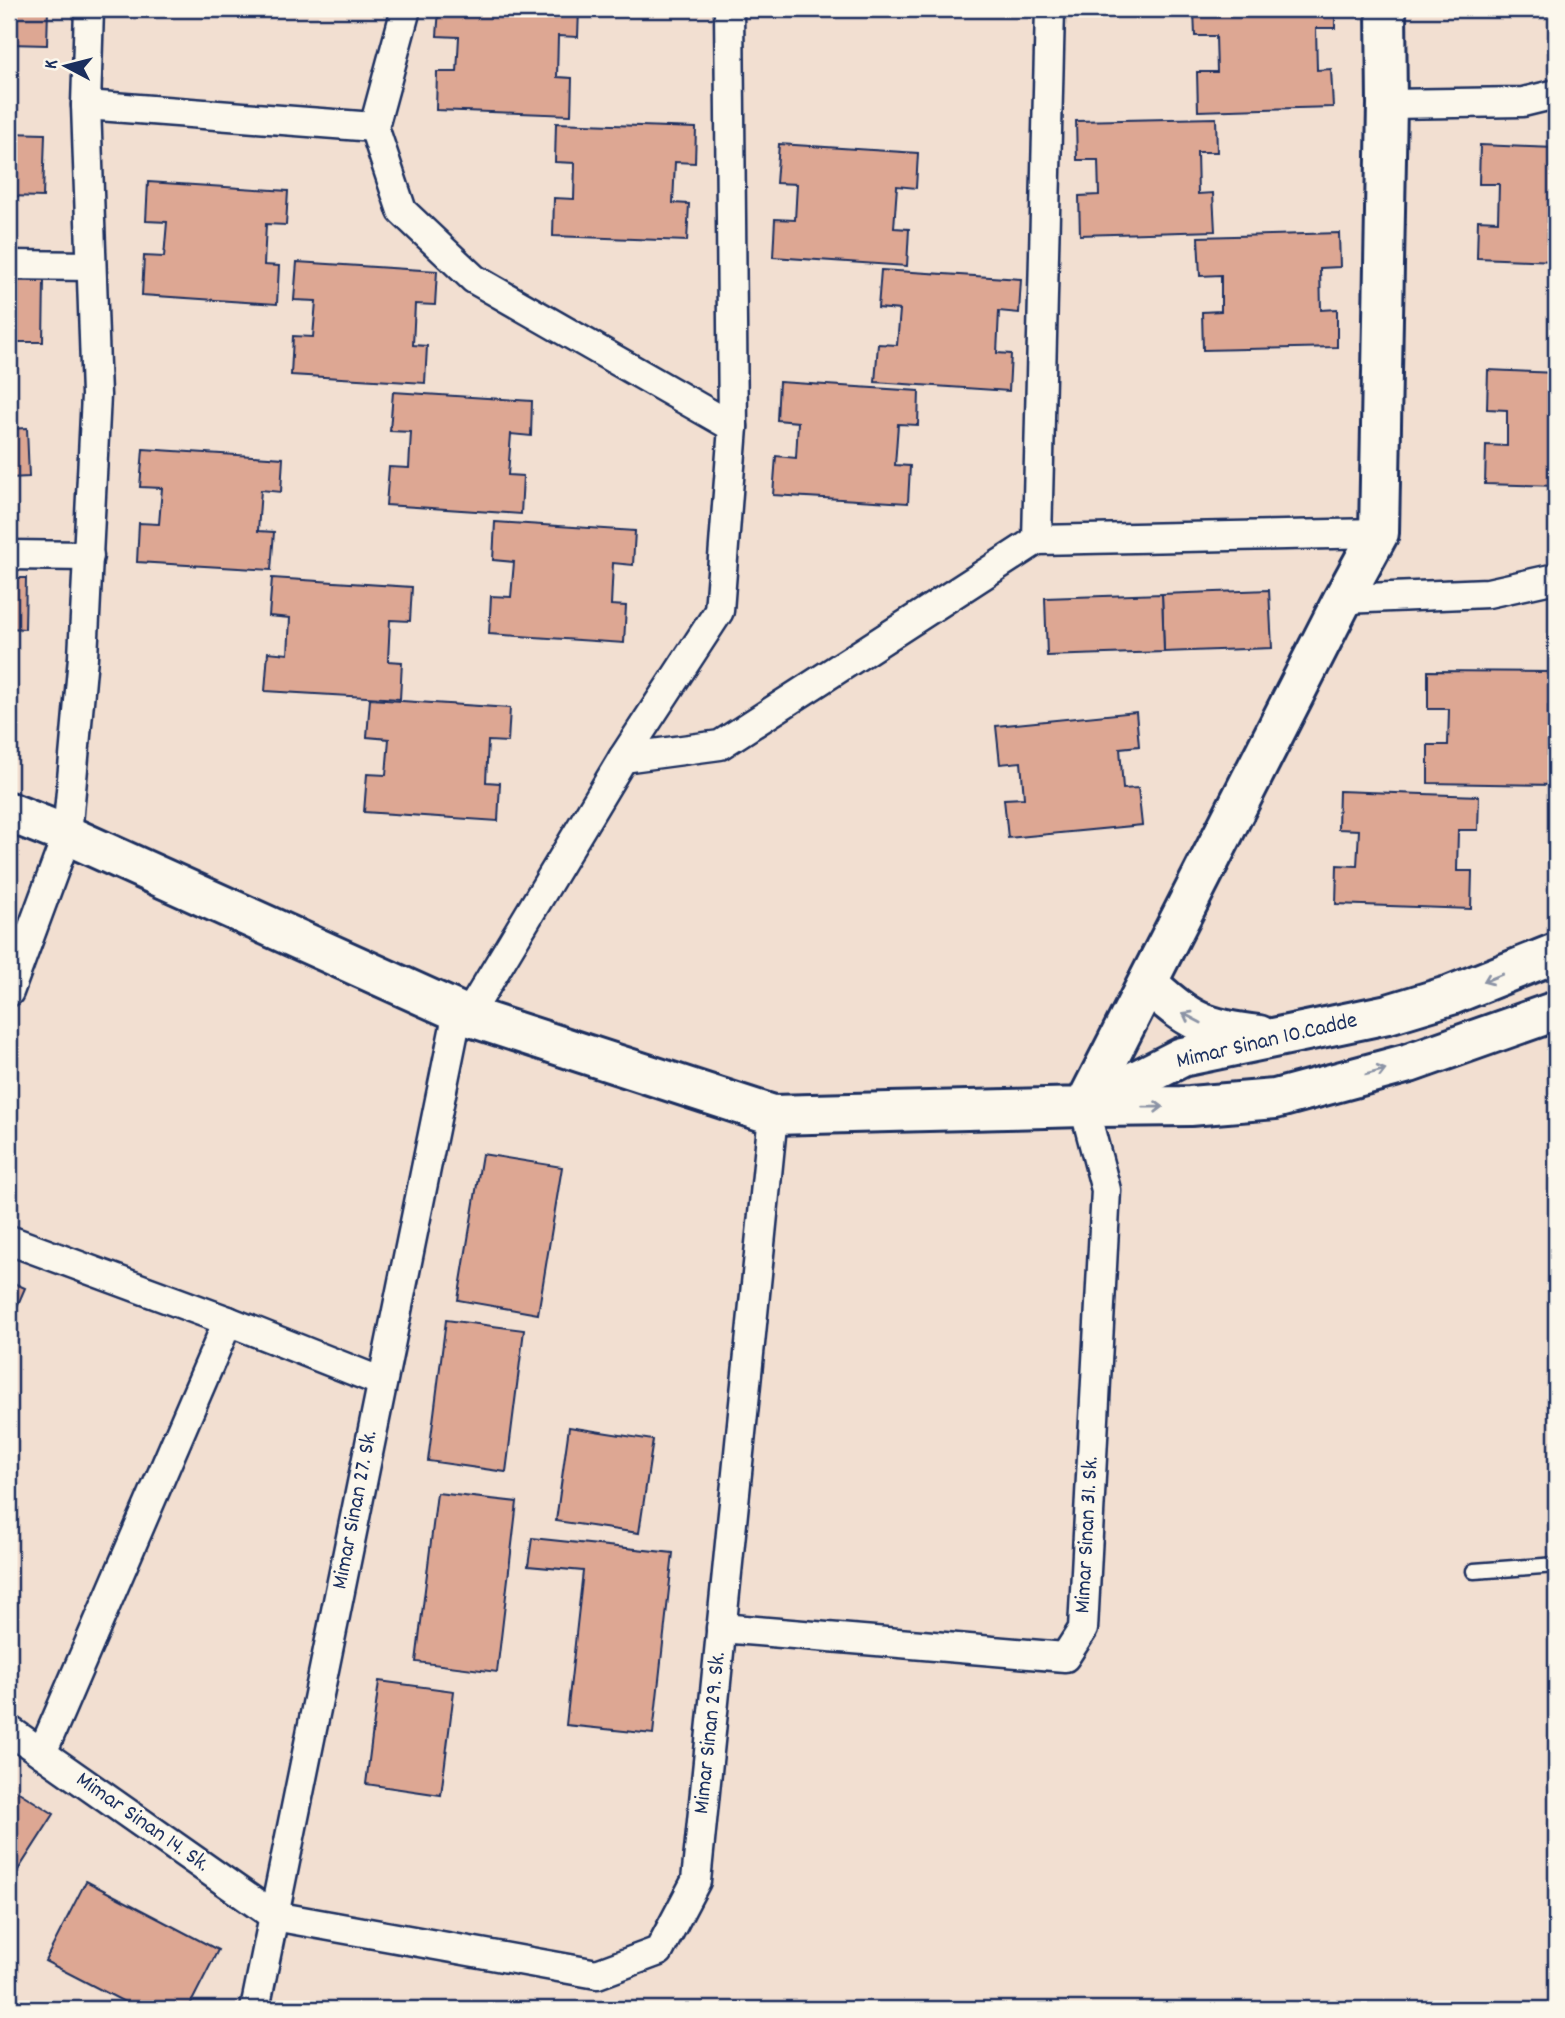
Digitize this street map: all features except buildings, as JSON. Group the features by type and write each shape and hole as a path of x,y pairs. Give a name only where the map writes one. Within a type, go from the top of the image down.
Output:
{"street":[{"path":"9,992 67,835 83,657 96,395 86,105 89,9"},
{"path":"406,9 374,127 402,211 474,279 733,427"},
{"name":"Mimar Sinan 27. Sk.","path":"255,2009 382,1382 463,1013 719,611 733,427 729,9"},
{"path":"1037,540 1050,9"},
{"path":"9,812 67,835 463,1013 773,1115 1084,1108 1379,533 1387,104 1386,9"},
{"path":"1387,104 1523,102 1556,94"},
{"path":"86,105 374,127"},
{"path":"9,265 91,266"},
{"path":"623,758 720,745 1037,540 1379,533"},
{"path":"9,555 89,556"},
{"path":"1343,599 1488,593 1556,578"},
{"name":"Mimar Sinan 10.Cadde","path":"1084,1108 1182,1057 1388,1014 1451,995 1556,953"},
{"path":"1148,983 1191,1019 1223,1031 1282,1038"},
{"name":"Mimar Sinan 10.Cadde","path":"1084,1108 1190,1106 1275,1099 1409,1063 1556,1011"},
{"name":"Mimar Sinan 31. Sk.","path":"721,1628 1065,1657 1083,1629 1106,1190 1084,1108"},
{"name":"Mimar Sinan 29. Sk.","path":"274,1916 597,1973 659,1951 696,1881 773,1115"},
{"path":"9,1240 228,1321 382,1382"},
{"path":"42,1753 228,1321"},
{"name":"Mimar Sinan 14. Sk.","path":"9,1730 274,1916"}],"lane":[{"path":"1474,1571 1556,1565"}]}
